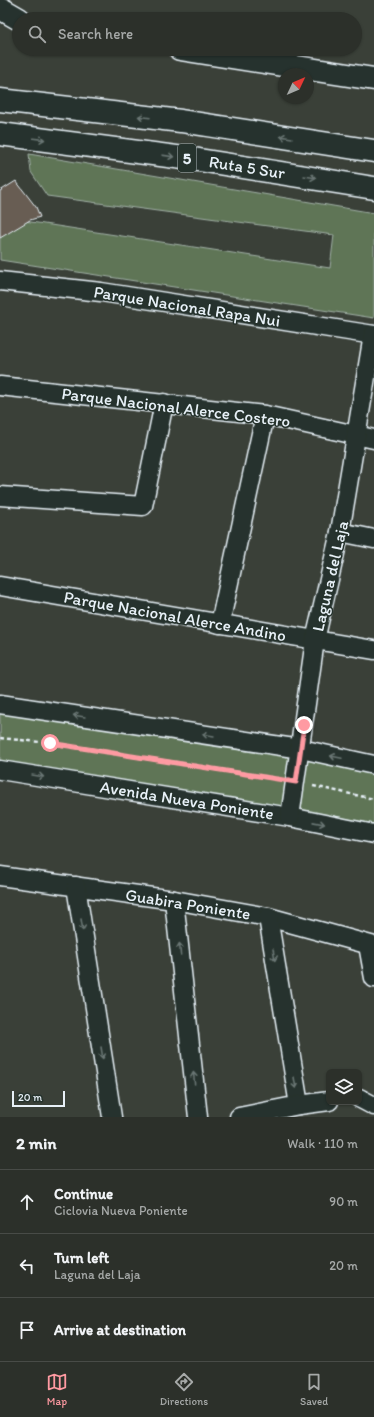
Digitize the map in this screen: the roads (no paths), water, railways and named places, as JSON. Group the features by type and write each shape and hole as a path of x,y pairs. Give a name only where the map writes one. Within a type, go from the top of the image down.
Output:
{"main road":[{"path":"0,8 12,15"},
{"path":"225,56 374,79"},
{"name":"Ruta 5 Sur","path":"0,100 181,122 372,150"},
{"name":"Ruta 5 Sur","path":"0,134 206,161 374,188"}],"street":[{"name":"Parque Nacional Rapa Nui","path":"0,281 101,292 373,335"},
{"name":"Laguna del Laja","path":"290,817 301,749 315,640 340,532 365,437 373,335"},
{"name":"Parque Nacional Alerce Costero","path":"0,386 264,415 365,437"},
{"path":"0,496 144,506 164,403"},
{"path":"220,624 264,415"},
{"path":"340,532 374,539"},
{"name":"Parque Nacional Alerce Andino","path":"0,586 374,650"},
{"path":"0,704 301,749 374,765"},
{"name":"Avenida Nueva Poniente","path":"0,770 290,817 374,834"},
{"name":"Guabira Poniente","path":"0,876 174,900 268,917 371,945"},
{"path":"76,886 112,1117"},
{"path":"174,900 198,1117"},
{"path":"268,917 299,1105"},
{"path":"371,945 374,978"},
{"path":"362,1100 374,1106"},
{"path":"239,1117 299,1105 326,1101"}]}
